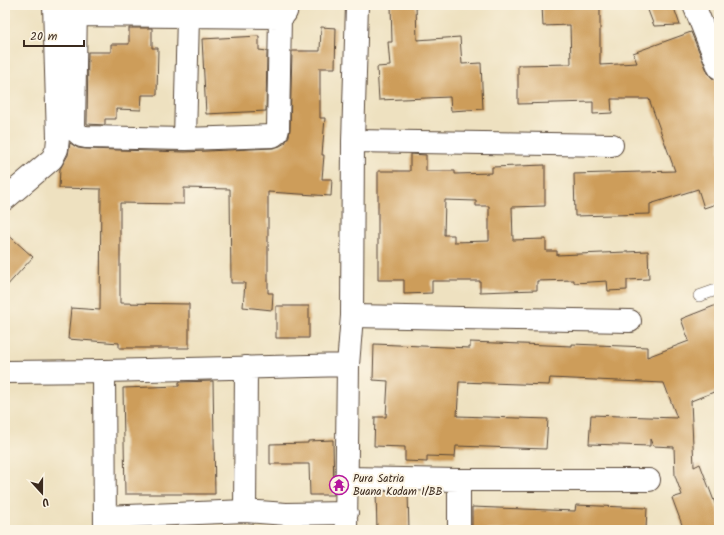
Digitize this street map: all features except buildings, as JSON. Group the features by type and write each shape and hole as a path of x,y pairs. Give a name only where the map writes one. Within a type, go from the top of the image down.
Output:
{"street":[{"path":"5,199 52,159 57,149 58,138 54,5"},
{"path":"104,372 105,523 246,511 286,522 346,521 348,366 352,316 353,141 356,5"},
{"path":"694,5 719,68"},
{"path":"76,10 188,16 283,11 278,133 273,136 185,139 86,137 77,134 74,130 76,10"},
{"path":"185,139 188,16"},
{"path":"353,141 612,145"},
{"path":"352,316 630,321"},
{"path":"5,372 104,372 246,367 348,366"},
{"path":"246,367 246,511"},
{"path":"347,478 459,480 649,480"},
{"path":"459,480 459,530"}],"lane":[{"path":"699,296 719,289"}],"place":[{"name":"Pura Satria Buana Kodam I/BB","path":"339,485"}]}
